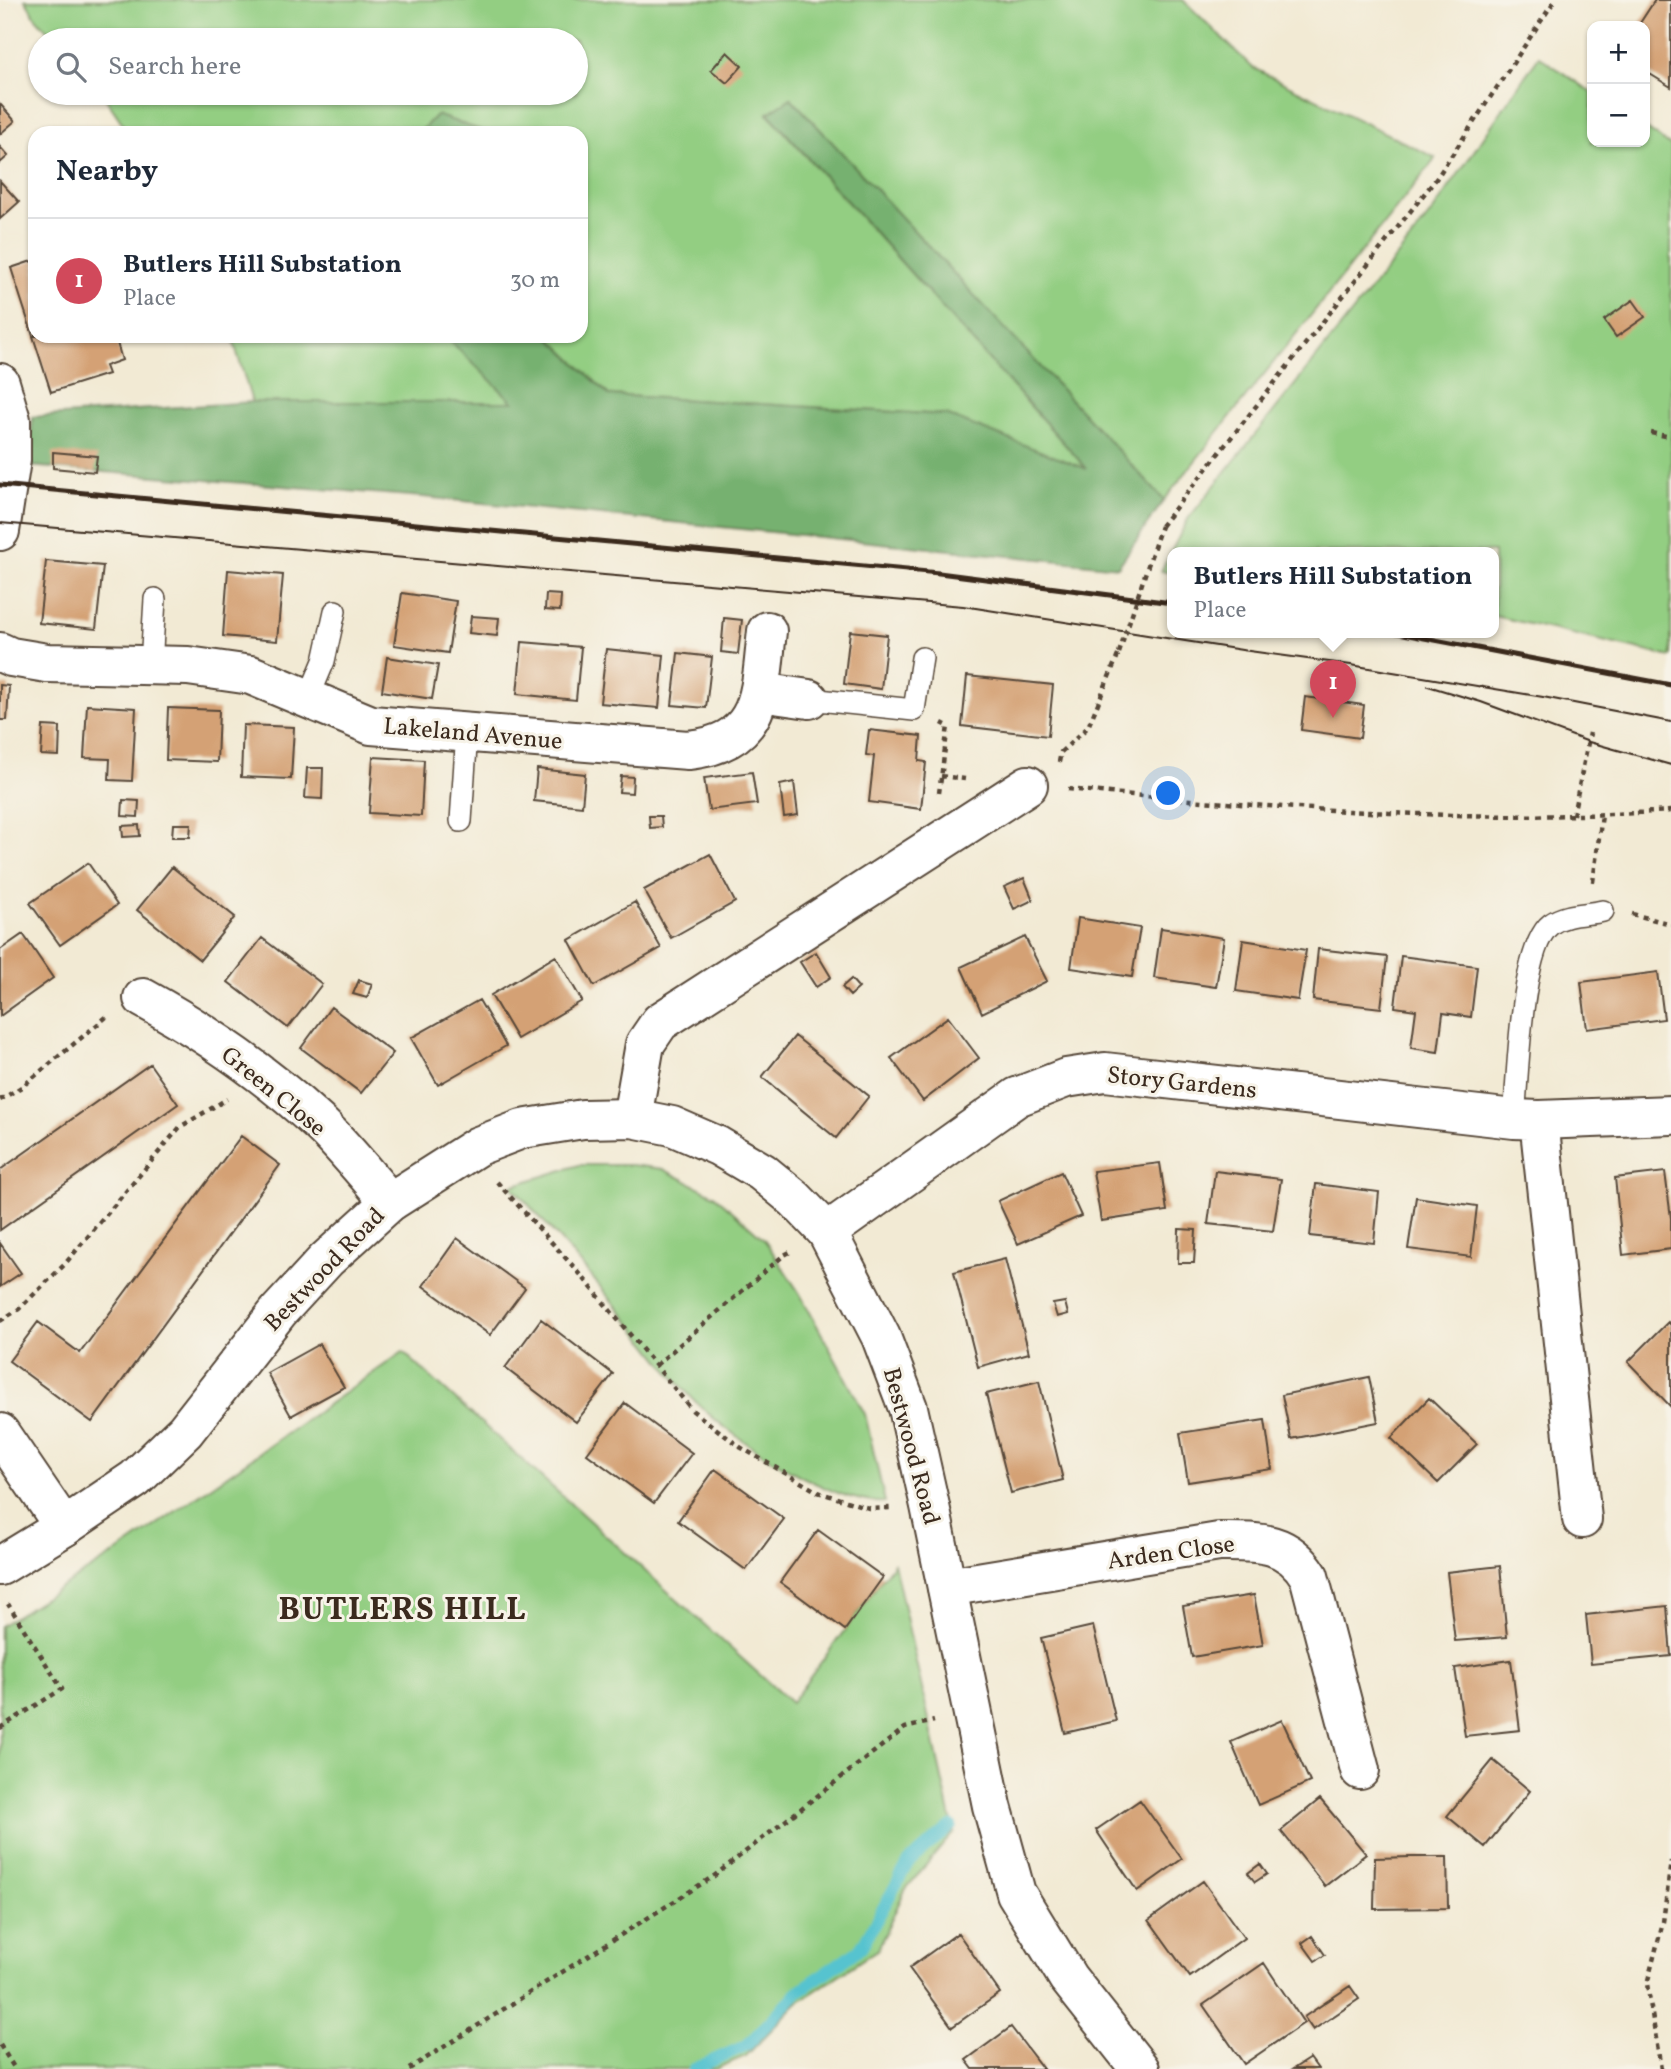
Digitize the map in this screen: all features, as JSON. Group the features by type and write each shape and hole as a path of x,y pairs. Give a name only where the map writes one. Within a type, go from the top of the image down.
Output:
{"street":[{"path":"0,383 11,420 11,460 0,530"},
{"name":"Lakeland Avenue","path":"0,652 11,657 47,663 188,666 251,675 371,724 688,750 713,747 747,725 760,692 767,631"},
{"path":"760,692 808,699"},
{"path":"632,1118 645,1044 660,1022 1028,785"},
{"name":"Green Close","path":"143,998 176,1016 264,1076 319,1123 390,1202"},
{"name":"Story Gardens","path":"827,1232 1017,1097 1066,1078 1105,1072 1527,1120 1671,1115"},
{"name":"Bestwood Road","path":"3,1583 64,1527 135,1479 185,1431 279,1311 326,1260 390,1202 478,1146 522,1129 583,1119 632,1118 672,1126 718,1146 762,1172 795,1199 827,1232 881,1337 908,1409 992,1806 1016,1892 1068,1978 1140,2069"},
{"path":"1527,1120 1581,1519"},
{"path":"0,1433 64,1527"},
{"name":"Arden Close","path":"947,1587 1219,1542 1261,1542 1284,1550 1300,1562 1310,1576 1360,1770"}],"lane":[{"path":"151,665 155,599"},
{"path":"308,699 324,661 335,611"},
{"path":"808,699 914,710 922,658"},
{"path":"461,821 467,732"},
{"path":"1527,1120 1527,977 1538,944 1549,925 1569,915 1603,911"}],"path":[{"path":"1061,752 1088,727 1119,653 1161,526 1436,179 1555,0"},
{"path":"1651,433 1671,437"},
{"path":"914,710 948,726 932,846"},
{"path":"1573,815 1590,733"},
{"path":"1028,785 1230,805 1401,813 1602,815 1671,811"},
{"path":"1592,889 1602,815"},
{"path":"1603,911 1631,914 1671,924"},
{"path":"0,1100 23,1086 112,1012 120,1015 143,998"},
{"path":"0,1321 19,1309 64,1265 180,1127 264,1076"},
{"path":"495,1180 581,1275 693,1411 740,1447 818,1492 872,1509 892,1508"},
{"path":"656,1365 784,1255 827,1232"},
{"path":"0,1728 62,1689 3,1583"},
{"path":"409,2069 714,1876 905,1728 972,1710"},
{"path":"1661,2069 1647,1984 1662,1922 1671,1861"},
{"path":"0,2045 15,2069"}],"green space":[{"path":"25,0 1183,0 1253,68 1436,158 1164,500 791,98 768,114 1088,470 946,415 609,395 555,343 588,343 588,126 468,126 437,116 426,126 124,126 110,105 588,105 588,28 45,28"},
{"path":"1539,56 1587,90 1587,147 1650,147 1650,131 1671,146 1671,657 1499,617 1499,547 1173,547 1188,519 1433,211"},
{"path":"791,98 1164,500 1118,567 423,497 28,466 33,417 252,402 513,402 452,343 555,343 609,395 946,415 1087,469 768,113"},
{"path":"436,115 468,126 426,126"},
{"path":"234,343 452,343 515,402 252,402"},
{"path":"1167,559 1167,572 1161,571"},
{"path":"579,1165 632,1165 663,1169 714,1195 764,1239 800,1294 865,1414 885,1502 864,1500 840,1493 786,1468 715,1419 683,1388 577,1259 511,1186"},
{"path":"403,1352 791,1703 894,1563 954,1832 905,1890 878,1949 797,2003 746,2056 715,2069 0,2069 0,1626 119,1551"}],"building":[{"path":"1655,0 1671,0 1671,87 1650,74 1650,21 1641,21"},
{"path":"727,52 742,66 727,83 711,70"},
{"path":"0,104 15,121 0,134"},
{"path":"0,147 8,156 0,163"},
{"path":"0,181 19,202 0,219"},
{"path":"28,262 28,321 11,268"},
{"path":"1633,300 1645,317 1616,337 1604,320"},
{"path":"35,343 117,343 122,360 105,366 108,374 51,392"},
{"path":"53,452 97,456 95,472 53,468"},
{"path":"46,561 103,566 96,629 39,623"},
{"path":"228,570 283,575 277,641 223,636"},
{"path":"402,593 456,601 448,653 394,645"},
{"path":"546,594 561,595 560,611 545,610"},
{"path":"471,616 499,618 497,636 469,633"},
{"path":"724,618 742,620 738,654 721,652"},
{"path":"850,631 887,635 881,689 844,684"},
{"path":"522,642 581,647 576,700 517,694"},
{"path":"606,649 664,655 659,708 600,703"},
{"path":"678,653 712,657 706,708 672,705"},
{"path":"387,657 438,665 432,699 382,691"},
{"path":"967,676 1053,685 1048,736 962,726"},
{"path":"0,685 9,686 7,720 0,720"},
{"path":"1305,697 1364,705 1360,738 1301,730"},
{"path":"87,705 136,708 132,781 109,780 110,759 84,758"},
{"path":"168,708 219,710 217,762 166,760"},
{"path":"243,725 294,727 291,779 241,777"},
{"path":"43,726 60,727 59,756 41,755"},
{"path":"869,730 921,736 919,761 926,762 921,809 869,802 874,756 866,755"},
{"path":"373,757 424,760 421,816 369,813"},
{"path":"307,768 323,768 322,799 305,798"},
{"path":"537,769 585,774 582,806 534,801"},
{"path":"752,772 757,804 709,810 704,778"},
{"path":"621,776 633,777 632,793 619,792"},
{"path":"794,782 798,815 784,817 780,785"},
{"path":"123,800 139,801 138,817 122,816"},
{"path":"649,816 661,816 662,827 650,828"},
{"path":"173,824 191,824 190,837 172,837"},
{"path":"139,825 140,836 123,837 122,826"},
{"path":"710,854 735,902 671,938 644,890"},
{"path":"88,863 117,905 60,945 30,903"},
{"path":"172,867 235,917 200,960 137,910"},
{"path":"1024,878 1033,900 1014,909 1004,887"},
{"path":"635,902 661,948 594,986 569,940"},
{"path":"1078,918 1140,928 1132,977 1071,968"},
{"path":"1161,928 1224,938 1216,987 1154,978"},
{"path":"23,934 53,978 0,1016 0,950"},
{"path":"1025,937 1047,981 982,1013 961,967"},
{"path":"262,938 322,984 288,1028 228,982"},
{"path":"1243,940 1306,950 1298,1000 1236,991"},
{"path":"1318,949 1387,957 1381,1008 1313,1000"},
{"path":"816,952 831,977 816,987 800,962"},
{"path":"556,956 582,1001 517,1039 491,995"},
{"path":"1401,956 1477,966 1471,1017 1443,1013 1438,1052 1411,1048 1416,1010 1395,1007"},
{"path":"1658,972 1664,1019 1587,1029 1581,982"},
{"path":"851,979 859,988 850,996 842,987"},
{"path":"359,980 372,984 367,998 353,994"},
{"path":"479,1000 506,1046 438,1085 411,1038"},
{"path":"331,1007 393,1053 361,1093 301,1048"},
{"path":"948,1017 979,1058 923,1101 891,1058"},
{"path":"795,1036 869,1096 836,1138 762,1077"},
{"path":"150,1064 178,1104 0,1230 0,1170"},
{"path":"241,1136 280,1165 92,1422 9,1361 38,1322 80,1353"},
{"path":"1160,1163 1167,1211 1101,1221 1093,1171"},
{"path":"1215,1171 1281,1179 1273,1231 1208,1224"},
{"path":"1061,1172 1081,1216 1018,1244 998,1201"},
{"path":"1665,1172 1671,1218 1671,1249 1623,1255 1615,1178"},
{"path":"1316,1184 1379,1192 1374,1243 1310,1236"},
{"path":"1416,1197 1477,1206 1471,1257 1408,1249"},
{"path":"1179,1229 1196,1230 1194,1263 1178,1263"},
{"path":"457,1238 525,1288 490,1335 423,1286"},
{"path":"0,1243 21,1273 0,1287"},
{"path":"1005,1259 1029,1353 978,1367 954,1272"},
{"path":"1065,1302 1068,1314 1057,1317 1053,1304"},
{"path":"541,1319 613,1374 576,1422 505,1368"},
{"path":"1668,1322 1671,1325 1671,1407 1628,1362"},
{"path":"319,1344 344,1387 291,1416 267,1373"},
{"path":"1369,1377 1378,1422 1291,1439 1282,1395"},
{"path":"1039,1381 1063,1480 1011,1493 986,1394"},
{"path":"1429,1398 1477,1444 1438,1483 1391,1438"},
{"path":"625,1403 692,1453 654,1503 587,1454"},
{"path":"1265,1420 1272,1469 1188,1482 1180,1433"},
{"path":"715,1469 784,1519 746,1570 678,1521"},
{"path":"818,1530 883,1577 845,1630 780,1582"},
{"path":"1500,1566 1507,1637 1455,1641 1447,1572"},
{"path":"1254,1595 1263,1645 1192,1657 1183,1606"},
{"path":"1667,1606 1671,1656 1591,1664 1586,1615"},
{"path":"1093,1626 1116,1721 1065,1733 1041,1638"},
{"path":"1511,1660 1520,1730 1465,1736 1455,1668"},
{"path":"1282,1720 1310,1782 1258,1805 1231,1742"},
{"path":"1493,1760 1530,1791 1485,1847 1447,1816"},
{"path":"1320,1799 1366,1854 1325,1886 1281,1831"},
{"path":"1140,1800 1182,1859 1137,1891 1096,1830"},
{"path":"1447,1857 1448,1908 1374,1909 1375,1858"},
{"path":"1260,1864 1267,1874 1255,1882 1248,1873"},
{"path":"1203,1881 1244,1938 1190,1977 1149,1920"},
{"path":"958,1933 1000,1993 952,2027 909,1968"},
{"path":"1312,1936 1325,1955 1315,1961 1302,1943"},
{"path":"1264,1963 1304,2023 1244,2064 1203,2005"},
{"path":"1350,1986 1359,1999 1313,2030 1304,2017"},
{"path":"1011,2027 1043,2069 973,2069 966,2060"},
{"path":"1310,2058 1318,2069 1293,2069"}],"waterway":[{"path":"694,2069 747,2045 799,1991 861,1948 908,1863 951,1826"}],"tram line":[{"path":"0,523 963,606 1351,665 1543,697 1671,722"},
{"path":"1428,686 1481,702 1589,742 1671,765"}],"railway":[{"path":"0,485 939,573 1167,602"},
{"path":"1424,638 1671,685"}],"place":[{"name":"Butlers Hill Substation","path":"1333,718"}],"district":[{"name":"BUTLERS HILL","path":"403,1608"}]}
